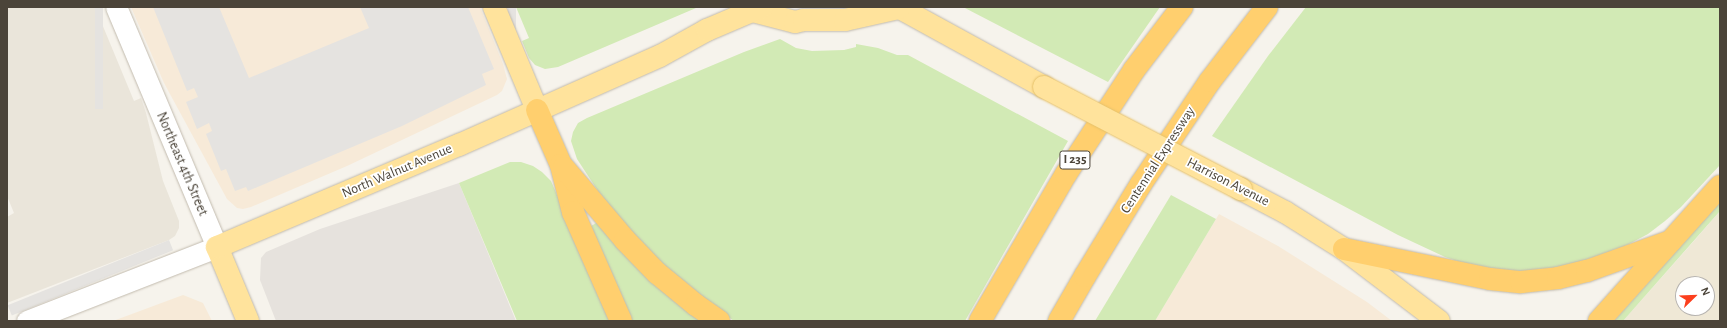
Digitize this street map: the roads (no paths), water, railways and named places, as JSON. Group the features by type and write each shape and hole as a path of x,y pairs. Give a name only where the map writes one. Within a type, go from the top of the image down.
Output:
{"highway":[{"name":"I 235","path":"980,321 1066,174 1134,70 1182,7"},
{"name":"Centennial Expressway","path":"1060,321 1084,276 1140,184 1210,81 1266,7"},
{"path":"537,110 561,164 573,212 621,321"},
{"path":"561,164 625,240 657,273 696,305 719,321"},
{"path":"1599,321 1720,186"},
{"path":"1344,249 1490,279 1521,282 1558,278 1587,271 1671,241"}],"main road":[{"path":"494,7 537,110"},
{"path":"757,9 796,22 804,20 845,20 899,7"},
{"name":"Harrison Avenue","path":"899,7 1044,87 1285,212 1344,249 1440,321"},
{"name":"North Walnut Avenue","path":"217,246 384,177 537,110 660,56 707,30 757,9"},
{"name":"Northeast 4th Street","path":"217,246 248,321"}],"street":[{"name":"Northeast 4th Street","path":"116,7 217,246"},
{"name":"North Walnut Avenue","path":"27,321 217,246"}]}
